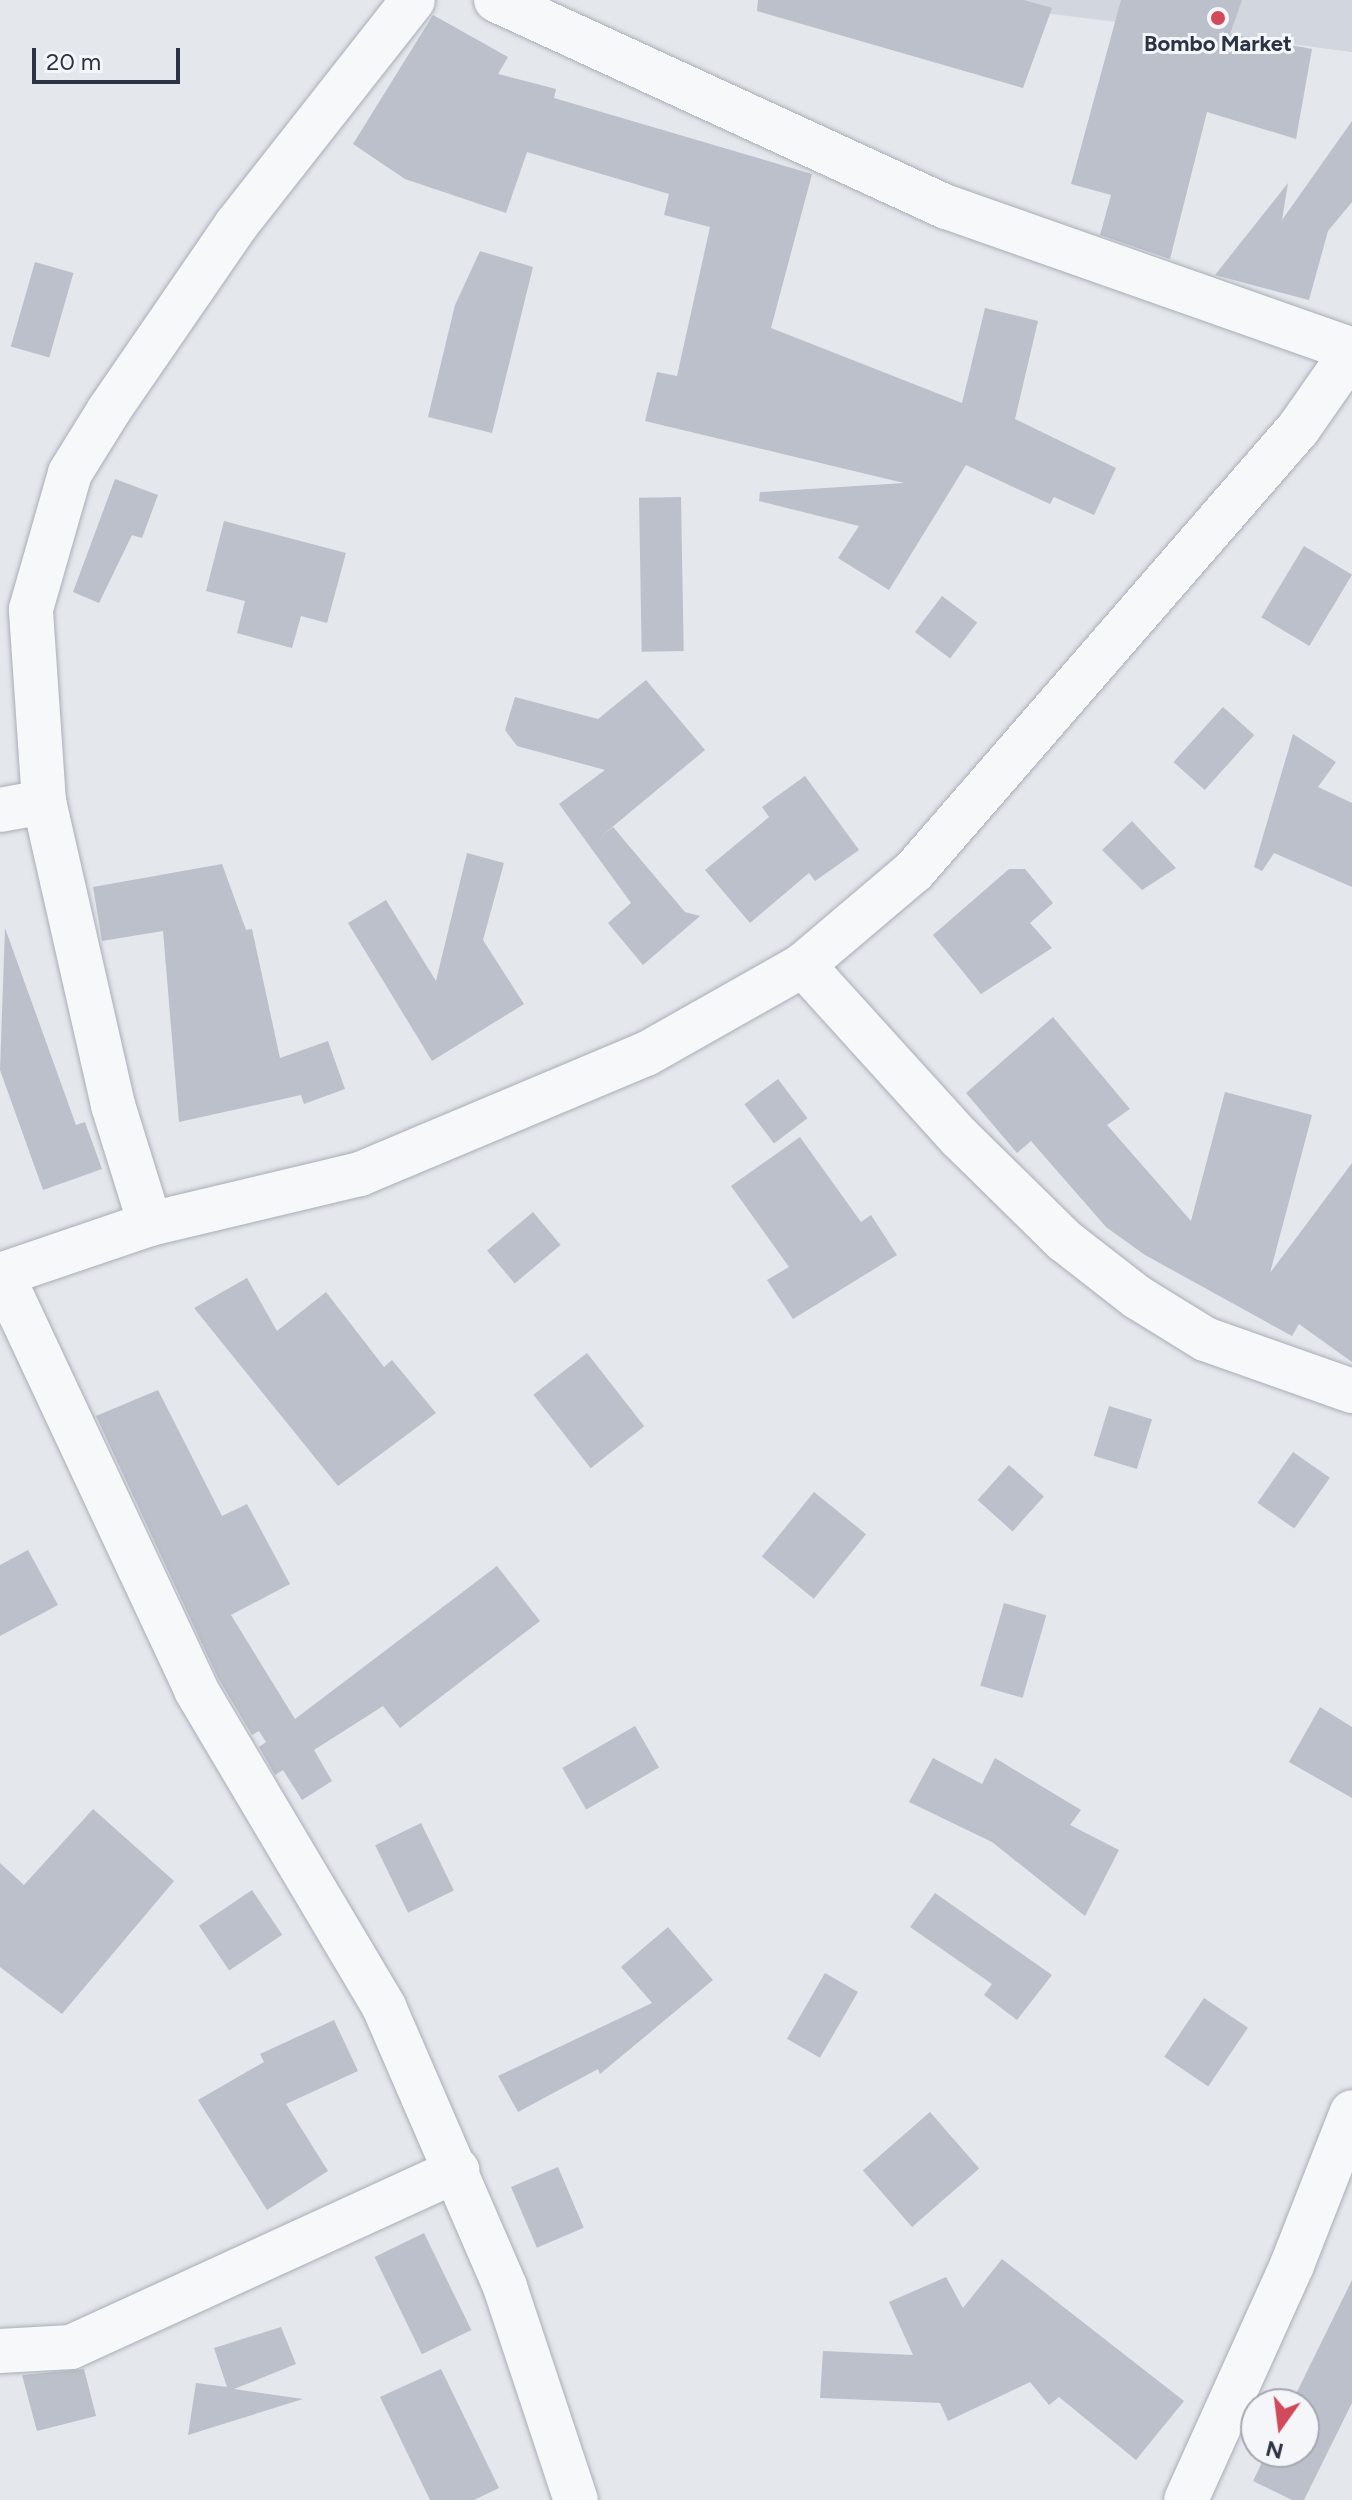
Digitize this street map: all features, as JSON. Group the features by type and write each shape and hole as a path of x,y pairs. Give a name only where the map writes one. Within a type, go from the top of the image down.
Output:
{"street":[{"path":"150,1224 113,1105 44,802 31,609 70,473 171,314 413,0"},
{"path":"496,0 947,207 1352,351 1298,429 914,871 803,965 646,1054 493,1123 360,1174 150,1224 1,1275 196,1690 384,2007 505,2287 576,2500"},
{"path":"0,810 44,802"},
{"path":"803,965 959,1137 1065,1241 1137,1297 1205,1339 1352,1391"},
{"path":"1186,2500 1292,2265 1352,2112"},
{"path":"0,2351 71,2347 457,2170"}],"shaded area":[{"name":"Bombo Market","path":"939,0 1352,0 1352,52 1229,36"}],"building":[{"path":"758,0 1024,0 1052,8 1023,88 757,11"},
{"path":"1121,0 1242,0 1230,34 1312,49 1296,139 1207,112 1170,259 1100,235 1111,195 1071,184"},
{"path":"433,15 508,57 498,74 556,89 554,98 812,174 771,328 962,403 985,308 1038,321 1015,419 1116,468 1094,515 1054,497 1050,504 966,465 889,590 838,558 859,526 759,501 760,492 904,483 645,421 657,372 677,376 710,227 664,215 669,194 527,152 506,213 405,179 353,144"},
{"path":"1352,121 1352,202 1328,231 1309,300 1215,275 1288,183 1282,220"},
{"path":"480,251 533,267 492,433 428,417 455,305"},
{"path":"35,262 73,273 49,358 11,347"},
{"path":"115,479 158,495 142,538 132,535 99,603 73,592"},
{"path":"681,497 684,651 642,652 639,498"},
{"path":"224,521 346,553 327,623 301,616 292,648 237,633 245,601 206,591"},
{"path":"1304,546 1352,575 1309,646 1261,617"},
{"path":"942,596 977,622 950,658 915,632"},
{"path":"646,680 705,750 599,838 613,827 685,912 700,916 643,965 608,923 631,903 559,804 605,770 517,746 505,730 515,697 598,719"},
{"path":"1223,707 1254,735 1205,790 1173,762"},
{"path":"1293,734 1336,762 1318,787 1352,803 1352,887 1274,853 1262,871 1254,867"},
{"path":"805,776 859,850 815,881 809,873 750,923 705,870 769,817 762,807"},
{"path":"1132,821 1176,868 1142,890 1102,850"},
{"path":"467,853 504,863 483,940 524,1004 432,1061 348,923 386,900 436,981"},
{"path":"222,864 246,930 252,929 280,1058 328,1041 345,1089 304,1104 301,1095 179,1122 163,931 102,941 93,887"},
{"path":"1009,869 1025,869 1053,903 1030,923 1052,948 981,994 933,935"},
{"path":"5,928 76,1125 85,1122 102,1169 43,1190 0,1070"},
{"path":"1053,1017 1130,1109 1107,1125 1191,1221 1225,1092 1312,1115 1270,1273 1352,1163 1352,1362 1299,1324 1292,1336 1145,1255 1106,1227 1031,1141 1017,1153 966,1093"},
{"path":"778,1079 807,1118 774,1143 744,1104"},
{"path":"800,1137 861,1222 871,1215 897,1255 793,1319 767,1280 789,1267 731,1186"},
{"path":"533,1212 561,1245 515,1284 487,1251"},
{"path":"247,1278 277,1331 326,1292 384,1367 392,1360 436,1413 338,1486 194,1308"},
{"path":"587,1353 644,1426 591,1468 533,1395"},
{"path":"158,1390 222,1516 247,1504 290,1584 231,1615 295,1719 497,1566 540,1621 400,1728 383,1706 314,1750 332,1781 302,1800 283,1770 275,1775 259,1747 266,1742 259,1731 252,1735 218,1678 96,1416"},
{"path":"1109,1406 1152,1419 1137,1469 1094,1456"},
{"path":"1293,1452 1330,1478 1294,1529 1257,1503"},
{"path":"1009,1465 1044,1496 1012,1531 978,1500"},
{"path":"814,1492 866,1534 814,1599 762,1557"},
{"path":"28,1550 58,1605 0,1636 0,1565"},
{"path":"1004,1603 1046,1615 1023,1698 980,1686"},
{"path":"1320,1707 1352,1727 1352,1798 1289,1762"},
{"path":"635,1726 659,1768 586,1810 562,1768"},
{"path":"933,1758 982,1784 995,1758 1081,1810 1070,1825 1119,1850 1085,1916 992,1842 909,1802"},
{"path":"93,1809 174,1881 62,2014 0,1967 0,1863 24,1885"},
{"path":"421,1823 454,1890 408,1913 375,1845"},
{"path":"252,1890 282,1935 229,1971 199,1926"},
{"path":"935,1893 1052,1975 1017,2020 984,1995 992,1984 910,1927"},
{"path":"668,1927 713,1980 600,2074 598,2069 518,2112 498,2076 652,2003 621,1967"},
{"path":"825,1973 858,1992 820,2058 787,2039"},
{"path":"1204,1998 1248,2028 1208,2086 1164,2057"},
{"path":"334,2020 358,2071 286,2104 328,2171 267,2210 198,2100 264,2062 260,2054"},
{"path":"930,2112 979,2169 912,2227 863,2170"},
{"path":"558,2167 584,2228 537,2248 511,2187"},
{"path":"424,2233 471,2330 422,2354 375,2257"},
{"path":"1002,2259 1184,2401 1136,2460 1059,2397 1049,2405 1030,2382 948,2421 940,2403 820,2398 823,2351 913,2355 889,2302 946,2277 963,2308"},
{"path":"1352,2280 1352,2403 1320,2468 1320,2388 1299,2388"},
{"path":"281,2327 296,2364 234,2389 303,2399 188,2435 196,2383 227,2387 214,2348"},
{"path":"84,2369 96,2416 37,2431 22,2375"},
{"path":"441,2369 499,2488 474,2500 430,2500 380,2397"},
{"path":"1259,2468 1320,2468 1304,2500 1292,2500 1253,2481"}],"place":[{"name":"Bombo Market","path":"1218,18"}]}
